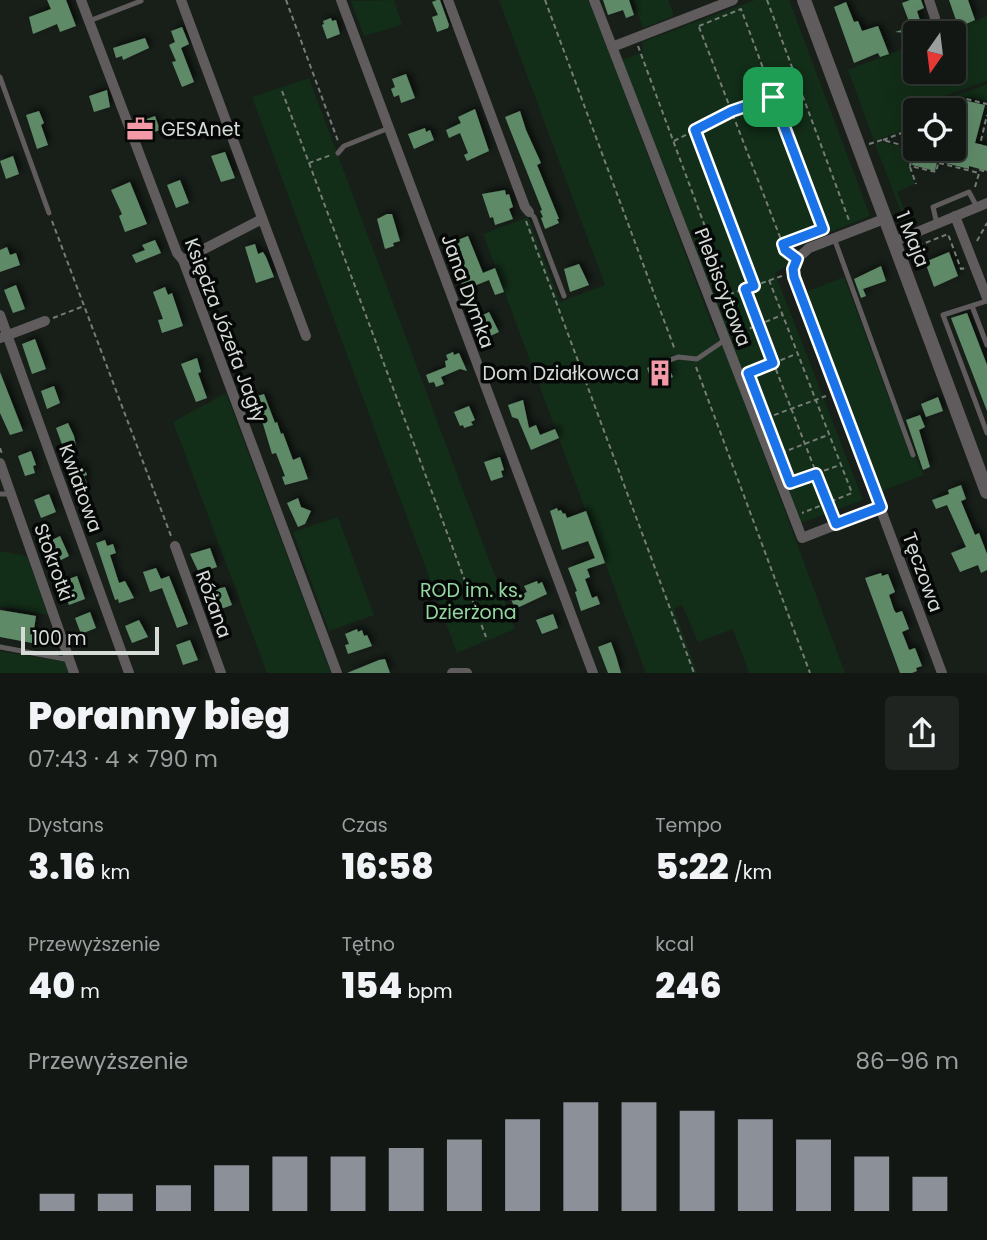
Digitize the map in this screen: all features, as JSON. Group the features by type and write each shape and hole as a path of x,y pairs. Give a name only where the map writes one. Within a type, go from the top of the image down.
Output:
{"street":[{"name":"Księdza Józefa Jagły","path":"81,0 177,253 183,260 337,673"},
{"path":"181,0 306,336"},
{"name":"Jana Dymka","path":"341,0 593,673"},
{"path":"448,0 527,215"},
{"name":"Plebiscytowa","path":"594,0 729,336 802,538 881,507"},
{"path":"612,47 733,0"},
{"name":"1 Maja","path":"804,0 987,492"},
{"path":"929,0 935,18"},
{"path":"893,242 982,205"},
{"path":"955,216 987,300"},
{"path":"183,260 262,219"},
{"path":"793,272 797,259 809,248 884,219"},
{"name":"Tęczowa","path":"793,272 942,673"},
{"name":"Kwiatowa","path":"0,315 4,336 129,673"},
{"path":"4,336 45,321"},
{"name":"Stokrotki","path":"0,463 6,494 75,673"},
{"name":"Różana","path":"175,546 221,673"},
{"path":"453,673 467,673"}],"lane":[{"path":"89,21 141,1"},
{"path":"0,77 50,213"},
{"path":"338,153 344,146 389,128"},
{"path":"937,224 933,207 969,192 982,205"},
{"path":"527,215 534,217 564,296"},
{"path":"834,238 913,455"},
{"path":"987,300 943,315 987,433"},
{"path":"972,306 987,345"},
{"path":"670,360 697,359 729,336"},
{"path":"0,647 70,660"}],"path":[{"path":"286,0 339,142 344,146"},
{"path":"545,0 678,358"},
{"path":"767,0 853,230"},
{"path":"783,244 823,229 741,9 699,26 785,250 797,259"},
{"path":"636,38 730,294 793,272"},
{"path":"282,91 486,637"},
{"path":"674,141 732,111 773,97"},
{"path":"966,99 987,104"},
{"path":"979,149 987,115"},
{"path":"981,121 985,122"},
{"path":"695,130 754,286"},
{"path":"867,145 903,132"},
{"path":"882,140 903,145"},
{"path":"980,142 987,144"},
{"path":"309,163 338,153"},
{"path":"911,161 910,166 916,184"},
{"path":"910,166 936,172 938,163 979,173"},
{"path":"974,191 980,170 987,172"},
{"path":"50,213 175,546"},
{"path":"527,215 694,673"},
{"path":"973,244 987,223"},
{"path":"972,232 980,236"},
{"path":"907,252 948,234 961,274"},
{"path":"961,268 971,267"},
{"path":"769,280 852,493 801,513"},
{"path":"745,289 836,524"},
{"path":"45,321 85,306"},
{"path":"729,336 782,315"},
{"path":"748,373 797,354"},
{"path":"697,359 695,366 810,673"},
{"path":"765,418 837,391"},
{"path":"779,454 829,435"},
{"path":"790,483 841,464"}],"green space":[{"path":"394,0 402,25 364,36 351,1"},
{"path":"499,0 589,0 716,335 723,344 845,673 749,673 733,629 698,642 682,605 674,609 697,673 646,673 483,234 528,217 560,302 605,285"},
{"path":"633,0 668,0 674,16 643,28"},
{"path":"755,0 789,0 870,216 785,250 790,264 775,273 863,500 798,524 622,60 643,52 642,42"},
{"path":"987,16 987,81 939,98 903,98 903,130 874,141 848,70 903,49 903,84 966,84 966,24"},
{"name":"ROD im. ks. Dzierżona","path":"309,78 515,629 457,653 252,97"},
{"path":"987,84 987,102 961,96 950,98"},
{"path":"881,142 903,147 903,161 910,161 909,168 915,184 897,192 905,211 901,212 875,144"},
{"path":"844,277 893,409 924,475 882,491 803,293"},
{"path":"226,393 331,673 267,673 173,422"},
{"path":"338,517 374,615 329,631 293,532"},
{"path":"0,551 27,556 48,615 0,606"},
{"path":"0,651 66,662 70,673 0,673"}],"building":[{"path":"47,0 66,0 76,26 60,32 57,24 33,34 29,17 51,9"},
{"path":"440,0 449,25 437,32 432,17 438,15 432,2"},
{"path":"603,0 629,0 634,15 626,18 623,10 608,15"},
{"path":"921,0 924,8 917,11 920,21 909,21 902,3"},
{"path":"949,0 968,0 975,20 966,24 966,21 956,21"},
{"path":"846,2 854,22 858,21 862,31 878,26 889,54 880,57 878,53 854,63 834,7"},
{"path":"331,18 332,21 336,20 340,34 327,39 322,25 323,21"},
{"path":"182,27 189,44 181,48 194,82 182,87 172,62 176,61 169,45 175,42 171,31"},
{"path":"145,38 149,48 123,60 122,56 116,58 113,48"},
{"path":"406,74 415,98 401,103 399,95 394,97 391,89 395,87 392,79"},
{"path":"107,90 110,107 94,112 89,96"},
{"path":"966,101 985,105 975,143 987,146 987,171 969,166 969,169 937,161 966,161"},
{"path":"475,109 489,151 467,161 464,155 468,153 460,133 449,138 446,130 461,123 458,117"},
{"path":"39,111 48,145 37,149 26,115"},
{"path":"520,111 541,163 537,165 559,219 559,223 545,229 541,218 542,210 505,117"},
{"path":"155,116 160,130 141,137 136,123"},
{"path":"425,128 426,132 430,130 434,140 414,149 408,134"},
{"path":"225,152 235,178 221,182 211,156"},
{"path":"13,156 19,174 6,179 0,161"},
{"path":"913,161 937,161 935,171 912,165"},
{"path":"180,180 189,203 176,208 167,185"},
{"path":"130,182 147,224 125,232 119,216 122,214 111,190"},
{"path":"505,190 513,207 509,209 513,219 495,225 482,194"},
{"path":"392,214 400,241 385,249 377,219"},
{"path":"468,236 483,273 495,268 504,292 495,295 489,280 464,290 451,256 450,250 453,249 450,243"},
{"path":"155,240 161,253 136,263 132,255 145,250 142,245"},
{"path":"255,244 258,254 263,252 266,257 274,277 256,283 245,247"},
{"path":"7,247 10,255 16,253 20,265 0,272 0,250"},
{"path":"949,252 958,276 934,287 925,262"},
{"path":"579,264 589,285 570,292 564,269"},
{"path":"881,266 886,281 863,289 866,296 861,298 854,279"},
{"path":"16,285 25,309 13,313 4,290"},
{"path":"165,287 168,295 172,293 183,326 162,333 158,320 163,319 153,292"},
{"path":"489,312 499,332 488,337 479,317"},
{"path":"967,313 987,365 987,411 951,318"},
{"path":"35,339 46,369 32,374 22,344"},
{"path":"453,352 454,355 459,353 467,371 460,369 441,377 444,384 436,387 434,382 429,383 426,375 446,367 446,355"},
{"path":"197,358 201,372 198,373 207,398 196,402 181,364"},
{"name":"Dom Działkowca","path":"665,361 673,377 653,385 647,368"},
{"path":"0,372 23,431 10,435 0,413"},
{"path":"54,386 60,403 47,409 41,391"},
{"path":"264,394 293,460 300,457 308,479 285,485 282,477 285,476 276,453 272,454 260,414 257,415 251,398"},
{"path":"938,397 943,411 926,417 921,404"},
{"path":"523,400 529,428 536,425 540,435 555,429 559,438 531,450 518,419 512,417 508,405"},
{"path":"469,406 475,420 471,422 473,425 464,428 463,425 460,426 454,412"},
{"path":"920,415 925,427 919,430 930,467 923,470 906,420"},
{"path":"68,423 76,446 64,450 56,428"},
{"path":"31,451 36,465 33,466 35,473 25,476 18,456"},
{"path":"500,457 503,477 491,481 484,462"},
{"path":"76,459 79,468 84,466 88,486 78,490 75,479 72,481 67,468 73,466"},
{"path":"961,485 966,499 961,501 975,535 979,533 987,554 987,570 981,573 978,565 960,572 951,553 966,547 947,505 936,509 932,500 949,494 948,490"},
{"path":"49,494 56,512 41,518 34,500"},
{"path":"298,498 301,507 311,511 305,524 298,527 287,503"},
{"path":"557,508 565,513 567,518 586,511 605,563 587,569 590,577 585,579 592,598 597,596 600,604 581,611 568,568 595,558 588,541 562,550 550,511"},
{"path":"60,536 69,556 57,562 48,542"},
{"path":"105,540 107,546 113,544 116,553 110,555 119,583 125,581 134,598 119,603 118,599 115,600 96,543"},
{"path":"210,548 217,567 199,573 190,554"},
{"path":"156,568 161,579 169,576 188,624 177,628 162,588 150,592 143,572"},
{"path":"881,573 882,576 888,574 895,592 889,595 894,610 896,613 902,611 909,629 902,632 909,650 915,648 922,666 912,673 900,673 865,578"},
{"path":"77,576 85,599 69,605 60,582"},
{"path":"537,581 538,584 542,582 547,594 515,609 511,599 527,592 524,586"},
{"path":"225,587 232,605 213,612 204,592"},
{"path":"0,610 36,616 32,643 0,637"},
{"path":"90,612 96,628 81,634 75,618"},
{"path":"553,614 558,628 542,634 536,620"},
{"path":"139,620 148,637 132,643 125,626"},
{"path":"357,629 358,632 362,630 364,636 367,635 372,646 348,654 345,645 349,644 345,634"},
{"path":"190,640 198,660 183,665 176,645"},
{"path":"611,642 621,673 608,673 598,647"},
{"path":"385,659 390,673 347,673 379,660"}],"place":[{"name":"GESAnet","path":"140,129"},
{"name":"Dom Działkowca","path":"660,373"}],"route":[{"path":"773,97 823,229 783,244 785,250 797,259 793,269 794,277 881,507 836,524 816,474 790,483 748,373 773,363 745,289 754,286 695,130 732,111 773,97"}]}
